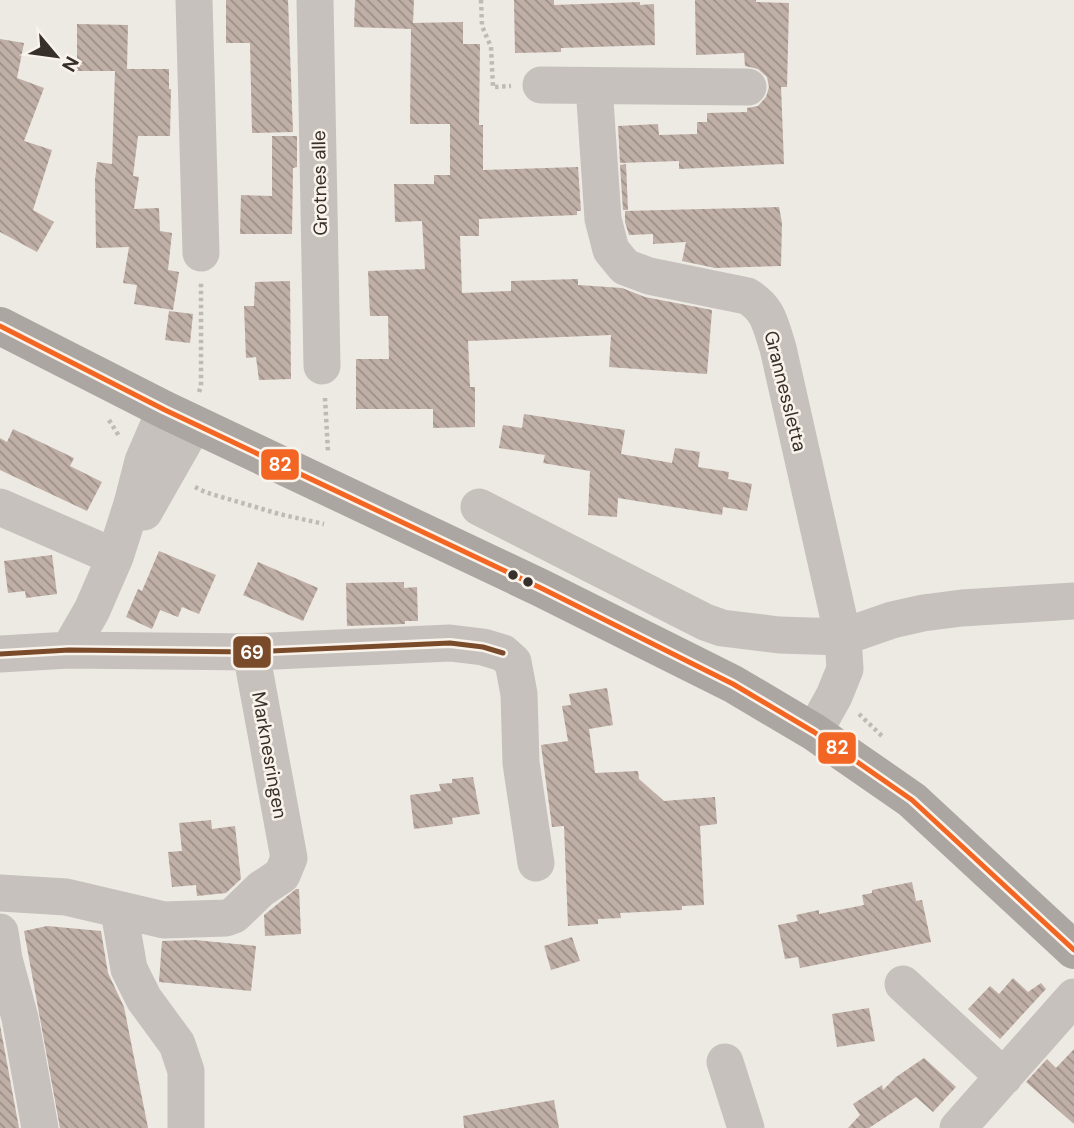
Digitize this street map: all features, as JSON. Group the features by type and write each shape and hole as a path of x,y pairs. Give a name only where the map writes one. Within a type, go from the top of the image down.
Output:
{"main road":[{"path":"0,326 185,412 733,684 814,732 912,800 1074,950"}],"street":[{"path":"194,0 201,253"},
{"name":"Grotnes alle","path":"315,0 323,366"},
{"path":"541,85 748,87"},
{"name":"Grannessletta","path":"594,86 603,219 611,250 625,267 649,276 747,296 761,305 769,319 778,348 843,637 845,668 834,696 814,732"},
{"path":"69,650 92,610 115,556 132,504 185,412"},
{"path":"0,507 115,556"},
{"path":"479,507 713,625 779,635 843,637 892,620 923,613 1074,601"},
{"path":"0,653 69,650 251,652 450,643 483,647 503,653 513,662 519,694 521,763 536,863"},
{"name":"Marknesringen","path":"119,911 164,920 226,918 234,915 261,889 282,875 289,859 251,652"},
{"path":"0,893 66,897 119,911 129,969 144,999 177,1044 186,1071 186,1128"},
{"path":"1,950 20,1018 40,1128"},
{"path":"903,984 1004,1077"},
{"path":"957,1128 1070,1009"},
{"path":"725,1062 746,1128"}],"path":[{"path":"481,0 482,26 491,47 493,87 541,85"},
{"path":"185,412 201,386 201,253"},
{"path":"323,366 328,458"},
{"path":"97,413 109,419 127,449 205,492 335,527"}],"building":[{"path":"226,0 288,0 293,132 252,133 250,43 226,43"},
{"path":"355,0 414,0 413,23 463,22 463,44 480,44 479,125 483,125 483,170 578,167 581,211 577,211 577,215 479,219 479,236 460,236 462,293 511,291 511,281 578,279 578,285 622,288 645,297 712,310 707,374 609,367 611,335 468,341 470,387 475,387 475,427 433,428 433,409 356,409 356,359 389,359 388,316 370,316 368,271 425,269 422,221 395,222 394,184 434,184 434,175 450,175 450,124 410,124 411,29 354,27"},
{"path":"514,0 554,0 554,5 640,2 640,5 654,4 655,45 561,48 561,52 515,53"},
{"path":"695,0 789,3 787,87 781,87 784,164 679,169 679,161 620,163 618,126 658,124 659,135 697,134 697,122 707,122 707,113 747,112 747,108 758,106 766,97 769,87 767,77 758,69 745,66 744,53 696,55"},
{"path":"77,24 128,25 127,69 169,69 170,136 138,136 133,176 139,177 134,209 159,208 160,231 172,233 168,270 179,272 173,310 134,304 137,285 123,283 129,247 96,248 95,180 97,162 112,164 115,71 77,71"},
{"path":"0,39 24,43 17,78 44,88 24,141 52,150 33,210 54,222 37,252 0,232"},
{"path":"272,136 297,136 297,167 293,168 292,234 240,234 241,195 272,196"},
{"path":"626,164 628,210 623,210 620,165"},
{"path":"779,207 782,223 781,266 715,268 682,261 686,242 653,244 653,234 629,235 625,222 625,211"},
{"path":"290,281 291,379 259,380 256,357 246,358 244,306 254,306 255,282"},
{"path":"169,311 193,314 190,343 165,340"},
{"path":"524,414 625,430 621,454 672,463 675,448 700,452 698,467 729,472 728,479 752,484 747,511 723,507 722,515 618,498 617,517 588,515 590,471 543,463 545,455 499,448 503,425 522,428"},
{"path":"13,429 74,458 70,466 102,482 87,511 0,470 0,438 7,442"},
{"path":"159,551 216,575 199,614 182,607 178,617 160,610 152,629 126,617 138,589 142,591"},
{"path":"52,555 57,594 26,598 25,591 8,593 4,561"},
{"path":"258,562 318,588 303,621 243,595"},
{"path":"404,582 404,588 417,587 418,621 347,626 346,583"},
{"path":"607,688 613,725 589,729 595,773 638,771 639,779 664,801 715,797 717,824 700,826 704,905 682,906 682,910 620,913 621,918 598,919 598,924 568,926 564,826 552,827 541,745 568,741 562,706 571,705 569,694"},
{"path":"473,777 480,814 452,818 453,824 414,829 410,795 441,791 439,784 452,783 452,779"},
{"path":"211,820 212,829 235,826 241,879 226,893 197,896 196,885 172,887 168,852 182,851 179,823"},
{"path":"912,882 916,901 922,900 931,942 800,968 798,957 785,959 778,925 798,921 796,915 819,910 819,914 864,905 862,895 872,893 872,890"},
{"path":"299,889 301,934 265,936 264,915"},
{"path":"47,926 101,931 108,973 124,1007 148,1128 60,1128 24,931"},
{"path":"572,937 580,961 551,970 544,946"},
{"path":"195,940 256,946 251,991 159,982 162,941"},
{"path":"1013,978 1028,992 1041,983 1046,989 1000,1039 968,1009 990,986 999,994"},
{"path":"869,1008 875,1041 837,1047 832,1014"},
{"path":"0,1025 19,1128 0,1128"},
{"path":"1074,1049 1074,1124 1026,1082 1047,1059 1056,1068"},
{"path":"924,1058 956,1087 933,1112 916,1097 869,1128 848,1128 860,1115 853,1104 882,1085 883,1090 896,1077"},
{"path":"554,1100 559,1128 464,1128 463,1116"}],"transit line":[{"name":"82","path":"0,326 165,410 541,588 733,684 814,732 912,800 1074,950"},
{"name":"69","path":"0,654 69,650 251,652 450,643 483,647 503,653"}]}
